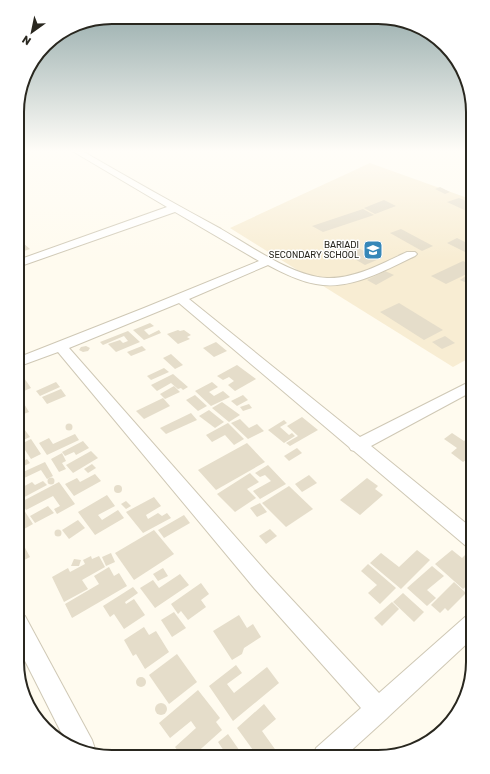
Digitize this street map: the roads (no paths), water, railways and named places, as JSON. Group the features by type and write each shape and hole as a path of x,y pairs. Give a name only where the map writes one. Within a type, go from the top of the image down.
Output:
{"street":[{"path":"141,188 268,261 316,281 330,282 347,280 411,254"},
{"path":"24,262 175,208"},
{"path":"24,360 268,261"},
{"path":"180,298 357,446 466,534"},
{"path":"60,346 262,582 379,710"},
{"path":"357,446 466,389"},
{"path":"333,750 466,630"},
{"path":"24,636 80,743"}],"place":[{"name":"BARIADI SECONDARY SCHOOL","path":"373,250"}]}
